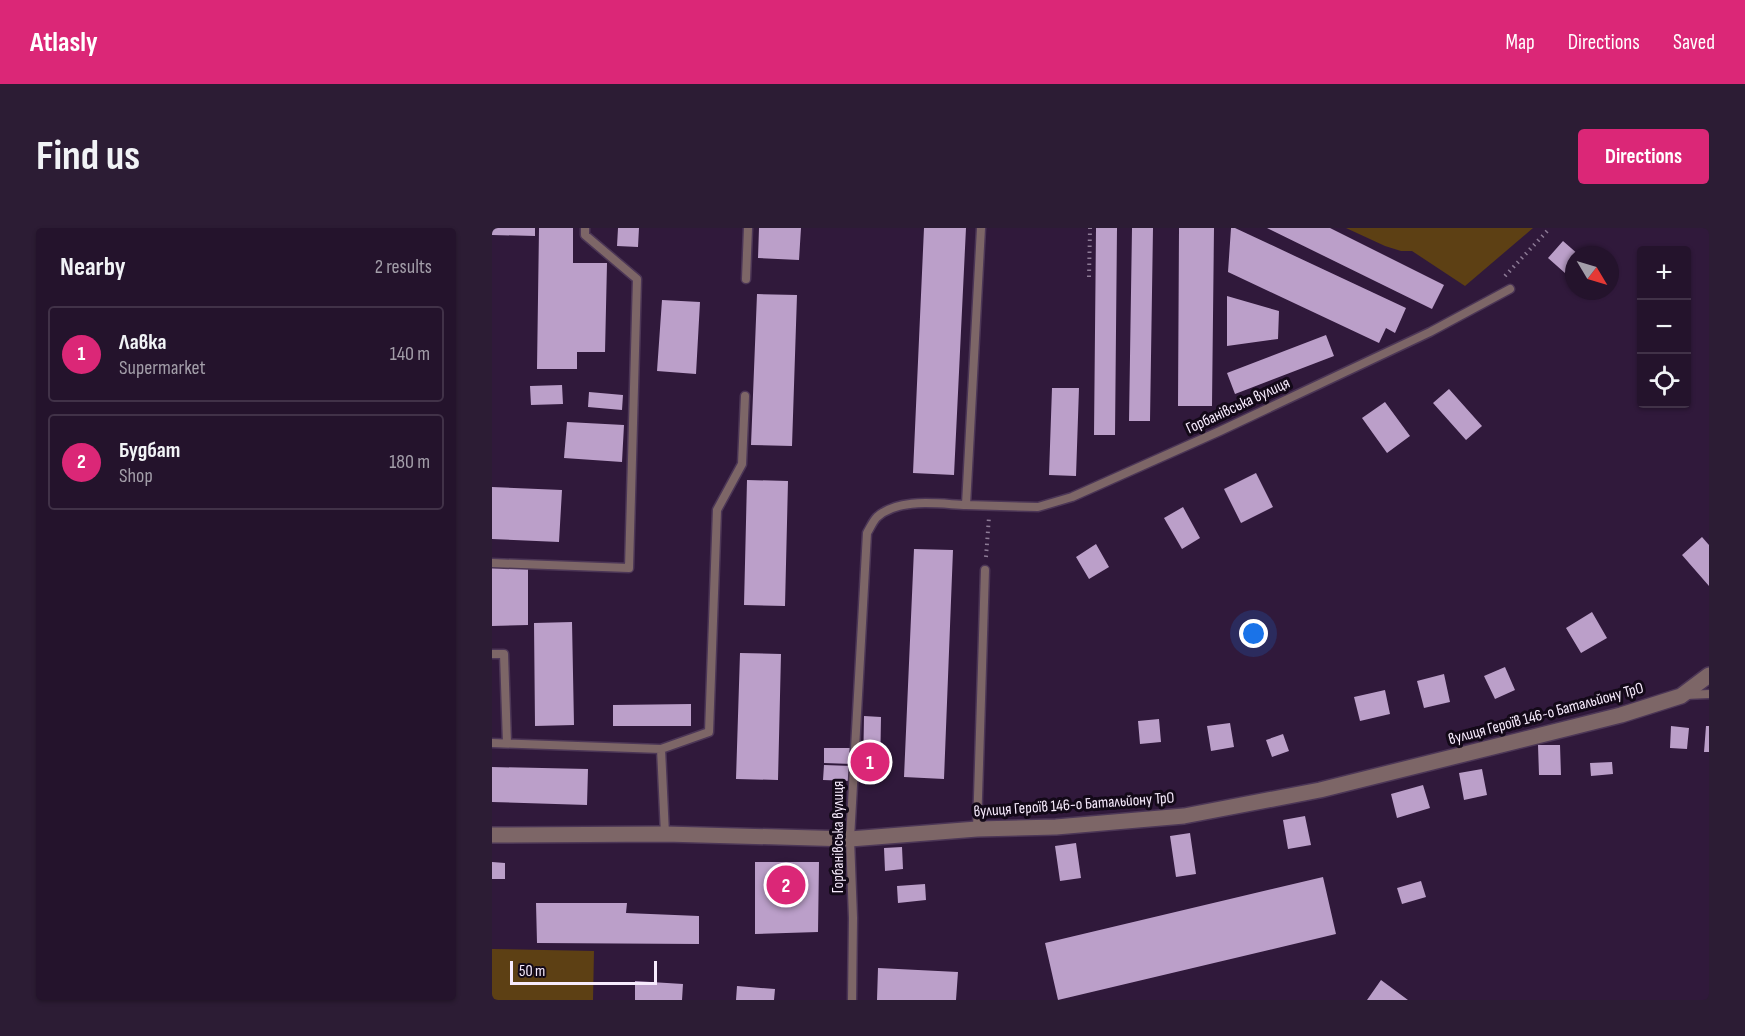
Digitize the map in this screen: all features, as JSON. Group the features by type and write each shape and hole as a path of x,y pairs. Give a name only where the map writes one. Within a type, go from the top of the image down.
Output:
{"street":[{"name":"вулиця Героїв 146-о Батальйону ТрО","path":"492,836 665,834 850,838 1133,822 1195,814 1320,790 1622,715 1681,696 1709,675"}],"lane":[{"path":"492,563 629,568 637,279 585,234 585,228"},
{"path":"746,279 748,228"},
{"path":"966,505 981,228"},
{"name":"Горбанівська вулиця","path":"852,1000 853,918 850,838 867,533 878,517 896,507 914,504 1038,507 1072,497 1220,431 1430,332 1510,289"},
{"path":"492,743 661,749 709,732 717,510 742,464 745,396"},
{"path":"977,830 985,570"},
{"path":"492,654 504,654 507,743"},
{"path":"1681,696 1709,694"},
{"path":"661,749 665,834"}],"path":[{"path":"1089,277 1090,228"},
{"path":"1502,280 1550,228"},
{"path":"985,570 990,505"}],"shaded area":[{"path":"1346,228 1533,228 1465,286 1412,251 1401,251 1385,246"},
{"path":"492,949 594,951 593,1000 492,1000"}],"building":[{"path":"492,228 535,228 535,236 492,235"},
{"path":"539,228 573,228 573,263 607,263 605,352 577,352 577,369 537,369"},
{"path":"618,228 639,228 638,247 617,246"},
{"path":"759,228 801,228 799,260 758,258"},
{"path":"924,228 966,228 954,475 913,473"},
{"path":"1096,228 1117,228 1115,435 1094,435"},
{"path":"1132,228 1153,228 1150,421 1129,421"},
{"path":"1179,228 1214,228 1212,406 1178,406"},
{"path":"1231,228 1406,308 1395,333 1386,328 1379,343 1228,272"},
{"path":"1267,228 1330,228 1444,285 1432,309"},
{"path":"1563,241 1569,246 1565,246 1565,273 1548,258"},
{"path":"757,294 797,295 792,446 751,445"},
{"path":"1227,296 1279,311 1278,339 1227,346"},
{"path":"662,300 700,302 696,374 657,371"},
{"path":"1326,335 1334,356 1235,394 1227,373"},
{"path":"562,385 563,404 531,405 530,386"},
{"path":"1052,388 1079,388 1076,476 1049,475"},
{"path":"1449,389 1482,426 1466,440 1433,403"},
{"path":"589,392 623,395 622,410 588,407"},
{"path":"1385,402 1410,436 1387,453 1362,418"},
{"path":"567,422 624,425 622,462 564,458"},
{"path":"1256,473 1273,507 1241,523 1224,489"},
{"path":"747,480 788,481 785,606 744,605"},
{"path":"492,487 562,490 559,542 492,539"},
{"path":"1183,507 1200,538 1182,549 1164,518"},
{"path":"1702,537 1709,545 1709,586 1682,555"},
{"path":"1096,544 1109,567 1089,579 1076,557"},
{"path":"914,549 953,550 944,779 904,777"},
{"path":"528,567 528,625 492,626 492,568"},
{"path":"1592,612 1607,638 1581,653 1566,628"},
{"path":"572,622 574,725 535,726 534,623"},
{"path":"740,653 781,654 778,780 736,779"},
{"path":"1505,667 1515,690 1495,699 1484,676"},
{"path":"1444,674 1450,702 1424,708 1417,681"},
{"path":"1385,690 1390,714 1360,721 1354,697"},
{"path":"691,704 691,726 613,726 613,705"},
{"path":"864,716 881,717 880,775 863,775"},
{"path":"1159,719 1161,742 1140,744 1138,721"},
{"path":"1230,723 1234,747 1211,751 1207,726"},
{"path":"1671,726 1689,728 1687,749 1670,748"},
{"path":"1706,726 1709,726 1709,752 1704,752"},
{"path":"1283,734 1289,751 1272,757 1266,740"},
{"path":"1538,745 1560,745 1561,775 1539,775"},
{"path":"824,748 852,748 852,764 824,763"},
{"path":"1612,762 1613,774 1591,776 1590,763"},
{"path":"824,765 852,766 851,781 823,780"},
{"path":"492,767 588,769 587,805 492,802"},
{"path":"1482,769 1487,795 1464,800 1459,773"},
{"path":"1423,785 1430,808 1397,818 1391,794"},
{"path":"1305,816 1311,845 1288,849 1283,820"},
{"path":"1190,833 1196,874 1176,877 1170,836"},
{"path":"1076,843 1081,878 1060,881 1055,846"},
{"path":"902,847 903,869 885,871 884,848"},
{"path":"492,862 505,863 505,879 492,879"},
{"path":"755,862 819,862 818,932 755,934"},
{"path":"1323,877 1336,934 1058,1000 1045,943"},
{"path":"1421,881 1426,897 1402,904 1397,888"},
{"path":"925,884 926,900 898,903 897,886"},
{"path":"536,903 627,903 626,913 699,916 699,944 537,943"},
{"path":"878,968 958,972 956,1000 877,1000"},
{"path":"1381,980 1408,1000 1367,1000"},
{"path":"635,981 683,984 682,1000 635,1000"},
{"path":"737,986 775,989 774,1000 736,1000"}],"place":[{"name":"Лавка","path":"870,762"},
{"name":"Будбат","path":"786,885"}]}
